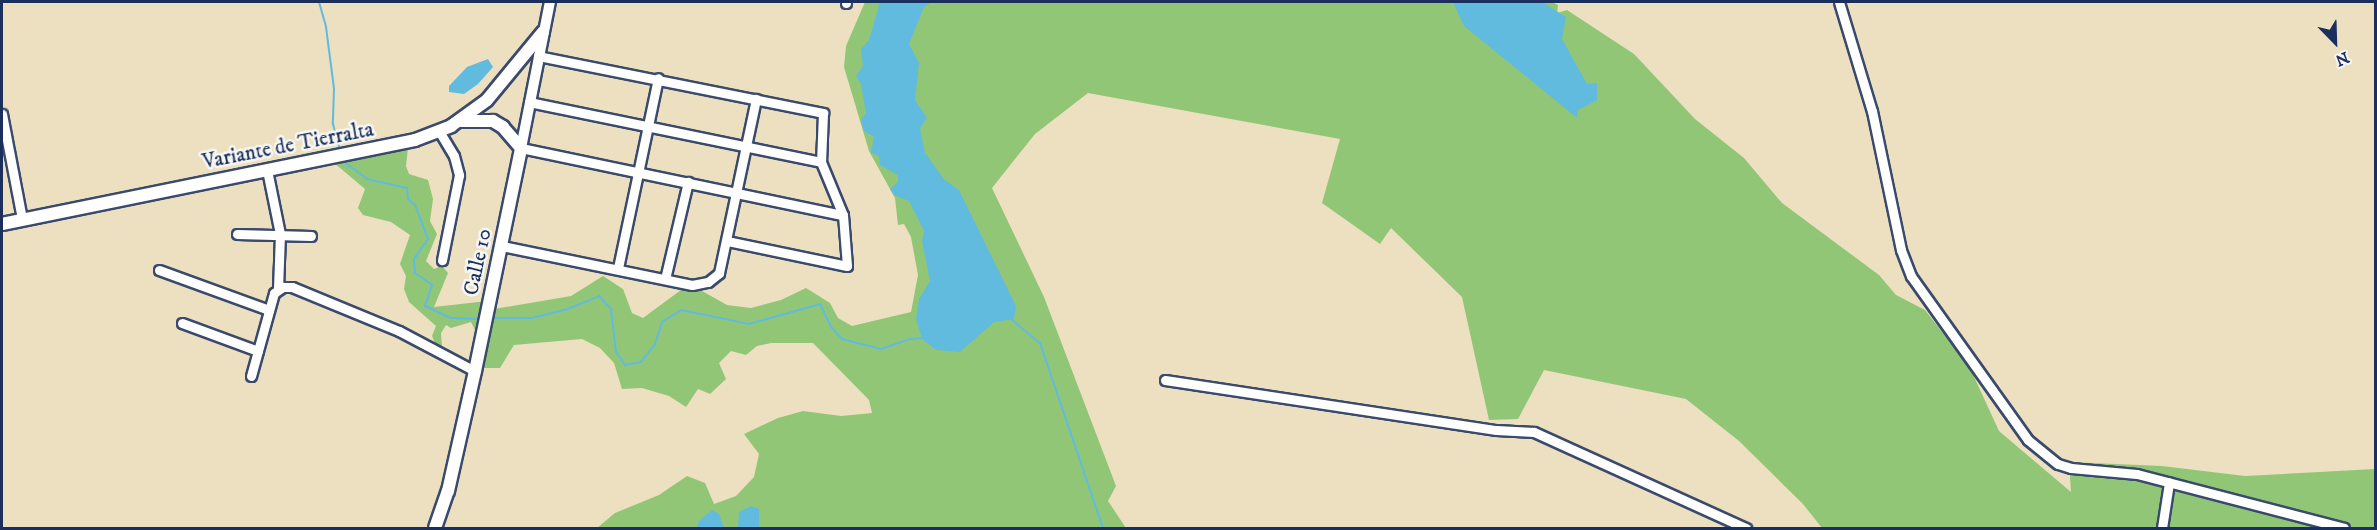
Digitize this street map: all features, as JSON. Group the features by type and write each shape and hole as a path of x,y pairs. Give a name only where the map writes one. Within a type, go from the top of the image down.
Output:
{"main road":[{"name":"Variante de Tierralta","path":"2,224 415,140 460,121 487,100 543,32"},
{"path":"460,121 493,121 503,127 521,148"},
{"name":"Calle 10","path":"435,528 475,371 521,148"}],"street":[{"name":"Calle 10","path":"521,148 550,2"},
{"path":"1839,2 1872,111 1901,250 1918,288 1971,357 2014,425 2044,454 2071,468 2137,474 2344,528"},
{"path":"538,56 658,78 823,113 821,162 843,214 847,266 728,241"},
{"path":"618,268 658,78"},
{"path":"502,246 692,285 708,282 719,273 728,241 756,99"},
{"path":"529,102 821,162"},
{"path":"2,114 22,219"},
{"path":"439,131 454,156 459,175 442,260"},
{"path":"521,148 843,214"},
{"path":"251,376 269,310 278,289 279,234 267,170"},
{"path":"665,279 688,182"},
{"path":"237,234 311,236"},
{"path":"159,270 269,310"},
{"path":"278,289 292,287 380,323 475,371"},
{"path":"182,323 258,351"},
{"path":"1165,380 1496,430 1534,432 1746,528"},
{"path":"2162,528 2169,483"}],"green space":[{"path":"865,2 1552,2 1558,5 1557,13 1567,10 1634,54 1695,119 1744,158 1782,203 1879,275 1896,295 1925,310 1970,368 1999,431 2071,492 2069,462 2162,466 2245,476 2375,469 2375,528 1822,528 1803,504 1739,441 1686,399 1544,370 1518,419 1489,420 1462,297 1391,228 1380,244 1322,203 1340,139 1088,93 1035,134 992,188 1044,297 1116,486 1108,501 1126,528 597,528 615,513 659,495 687,476 705,483 714,504 736,496 754,477 759,454 744,434 778,418 803,411 841,416 872,413 869,400 813,343 771,343 757,346 746,355 731,351 719,363 726,379 710,394 698,389 686,407 669,396 642,388 622,389 614,363 600,348 582,339 514,345 500,368 482,368 494,309 571,296 603,276 623,289 632,313 643,318 685,287 695,287 727,305 751,308 781,300 806,288 830,303 838,318 852,326 911,312 918,275 911,237 904,224 898,225 895,198 869,151 844,67 846,46"},
{"path":"408,148 406,166 409,174 428,180 433,199 430,221 437,234 426,261 434,269 442,266 448,273 434,307 487,301 475,330 471,322 451,328 446,325 441,333 442,347 437,348 432,336 436,326 409,302 404,289 406,276 400,264 410,235 391,222 363,215 358,208 365,189 333,162"}],"water":[{"path":"880,2 932,2 924,7 909,44 919,63 915,100 927,118 920,128 925,153 944,179 959,190 1016,306 1014,319 994,322 960,352 936,350 922,339 916,319 919,299 930,281 922,241 924,231 909,201 894,195 890,189 898,182 898,175 880,165 879,156 871,153 874,137 864,131 861,120 866,113 861,84 856,76 863,66 861,49 869,40"},
{"path":"1453,2 1542,2 1566,17 1562,39 1587,84 1597,83 1597,100 1578,110 1577,118 1464,26"},
{"path":"488,59 493,67 478,84 464,94 449,92 449,86 467,67"},
{"path":"751,506 759,509 759,528 738,528 739,512"},
{"path":"712,510 719,514 724,528 697,528 699,521"}],"waterway":[{"path":"319,2 326,27 334,89 333,124 339,147"},
{"path":"344,162 367,179 407,188 408,199 415,205 428,239 414,259 415,273 432,285 425,306 451,318 480,319"},
{"path":"493,318 532,318 565,310 599,296 611,309 616,352 625,365 641,362 655,344 662,322 681,310 749,324 820,304 831,327 842,339 881,349 910,339 923,338"},
{"path":"1011,319 1040,343 1103,528"}]}
